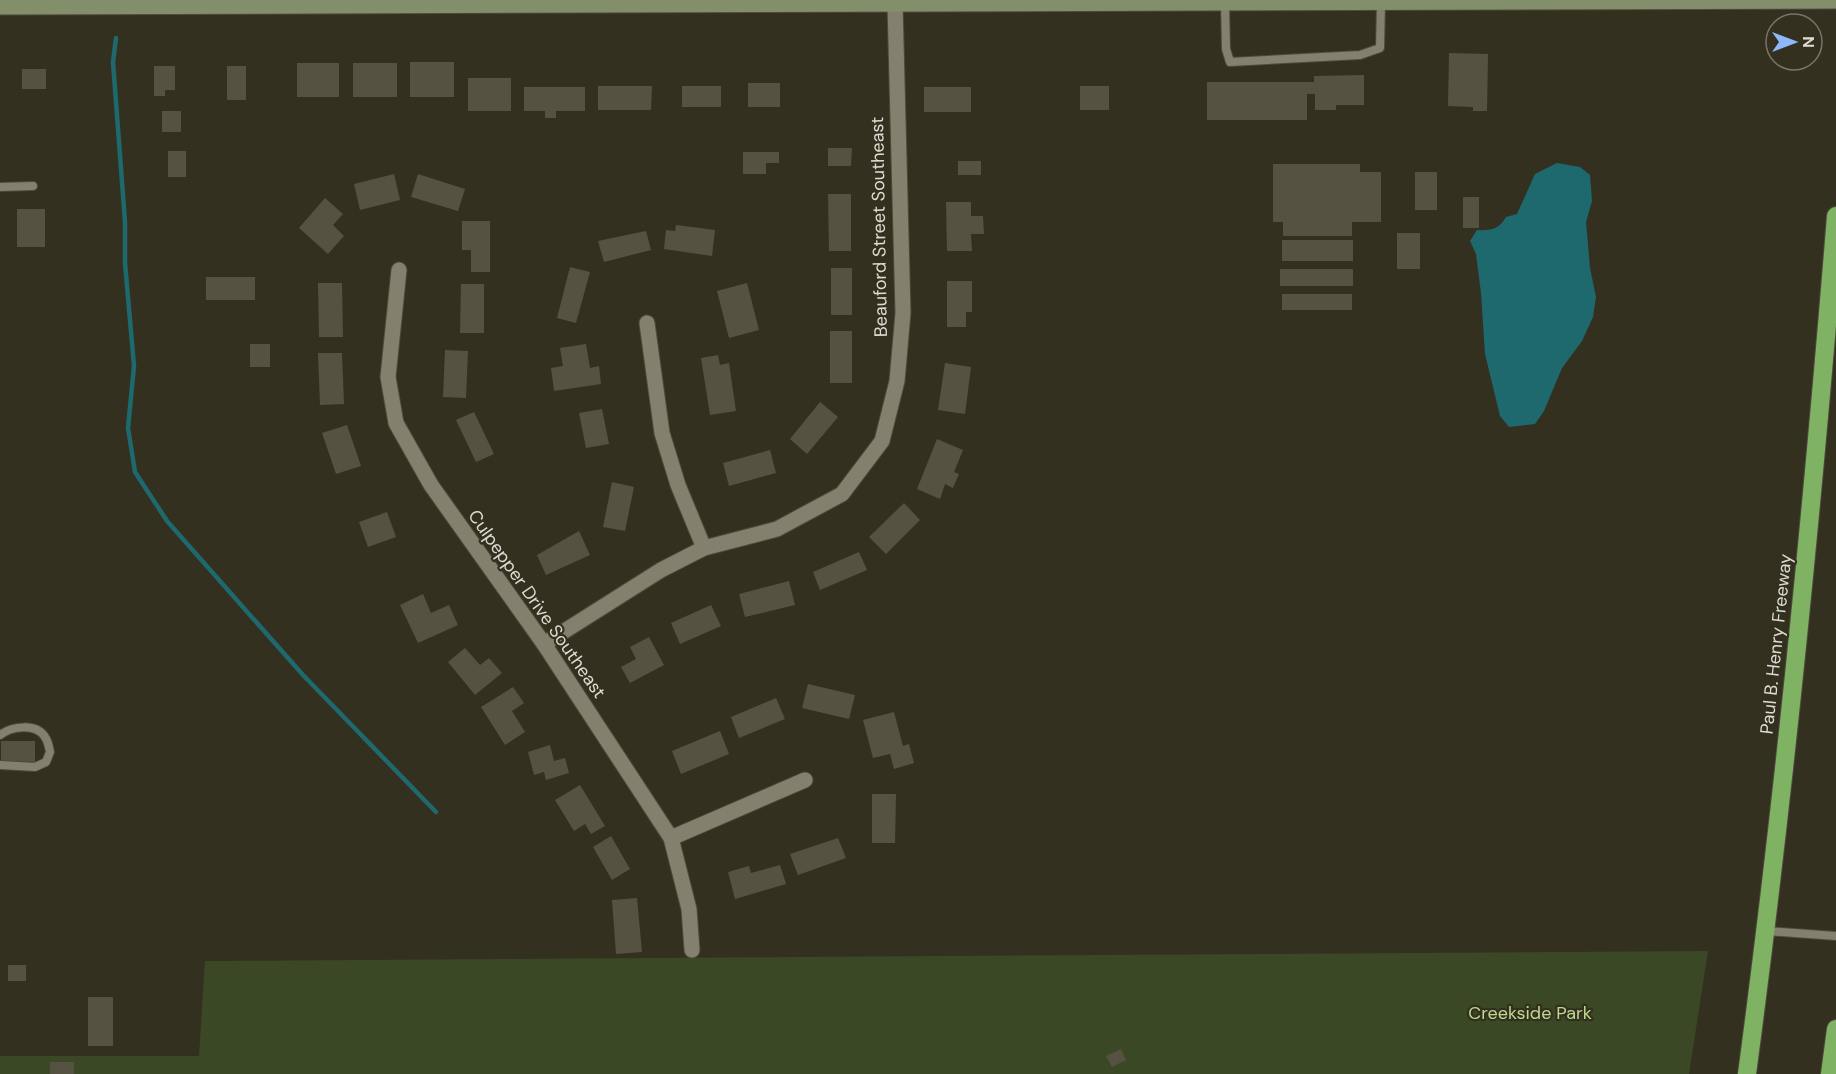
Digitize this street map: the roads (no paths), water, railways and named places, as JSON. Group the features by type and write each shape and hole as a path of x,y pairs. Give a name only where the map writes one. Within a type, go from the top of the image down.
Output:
{"highway":[{"name":"Paul B. Henry Freeway","path":"1747,1074 1766,931 1822,391 1836,216"},
{"path":"1830,1074 1836,1029"}],"street":[{"path":"0,7 1836,1"},
{"name":"Beauford Street Southeast","path":"544,644 661,570 704,548 777,529 842,494 882,441 897,381 903,313 895,4"},
{"name":"Culpepper Drive Southeast","path":"399,270 388,377 396,423 431,485 544,644 671,838 689,909 692,950"},
{"path":"647,323 662,432 678,485 704,548"},
{"path":"671,838 805,780"}],"lane":[{"path":"1225,4 1227,49 1230,62 1360,55 1380,48 1381,3"},
{"path":"0,187 33,186"},
{"path":"0,735 22,727 37,729 45,737 50,752 46,762 35,767 0,765"},
{"path":"1766,931 1836,936"}],"water":[{"path":"1557,163 1580,167 1590,175 1592,201 1586,222 1590,268 1596,297 1593,317 1582,341 1562,368 1544,411 1535,424 1509,427 1500,416 1485,354 1476,254 1470,241 1477,230 1494,228 1506,217 1517,214 1535,174"}],"waterway":[{"path":"116,38 113,62 125,222 125,263 134,366 128,428 135,472 167,521 303,675 436,812"}],"park label":[{"name":"Creekside Park","path":"1530,1013"}]}
